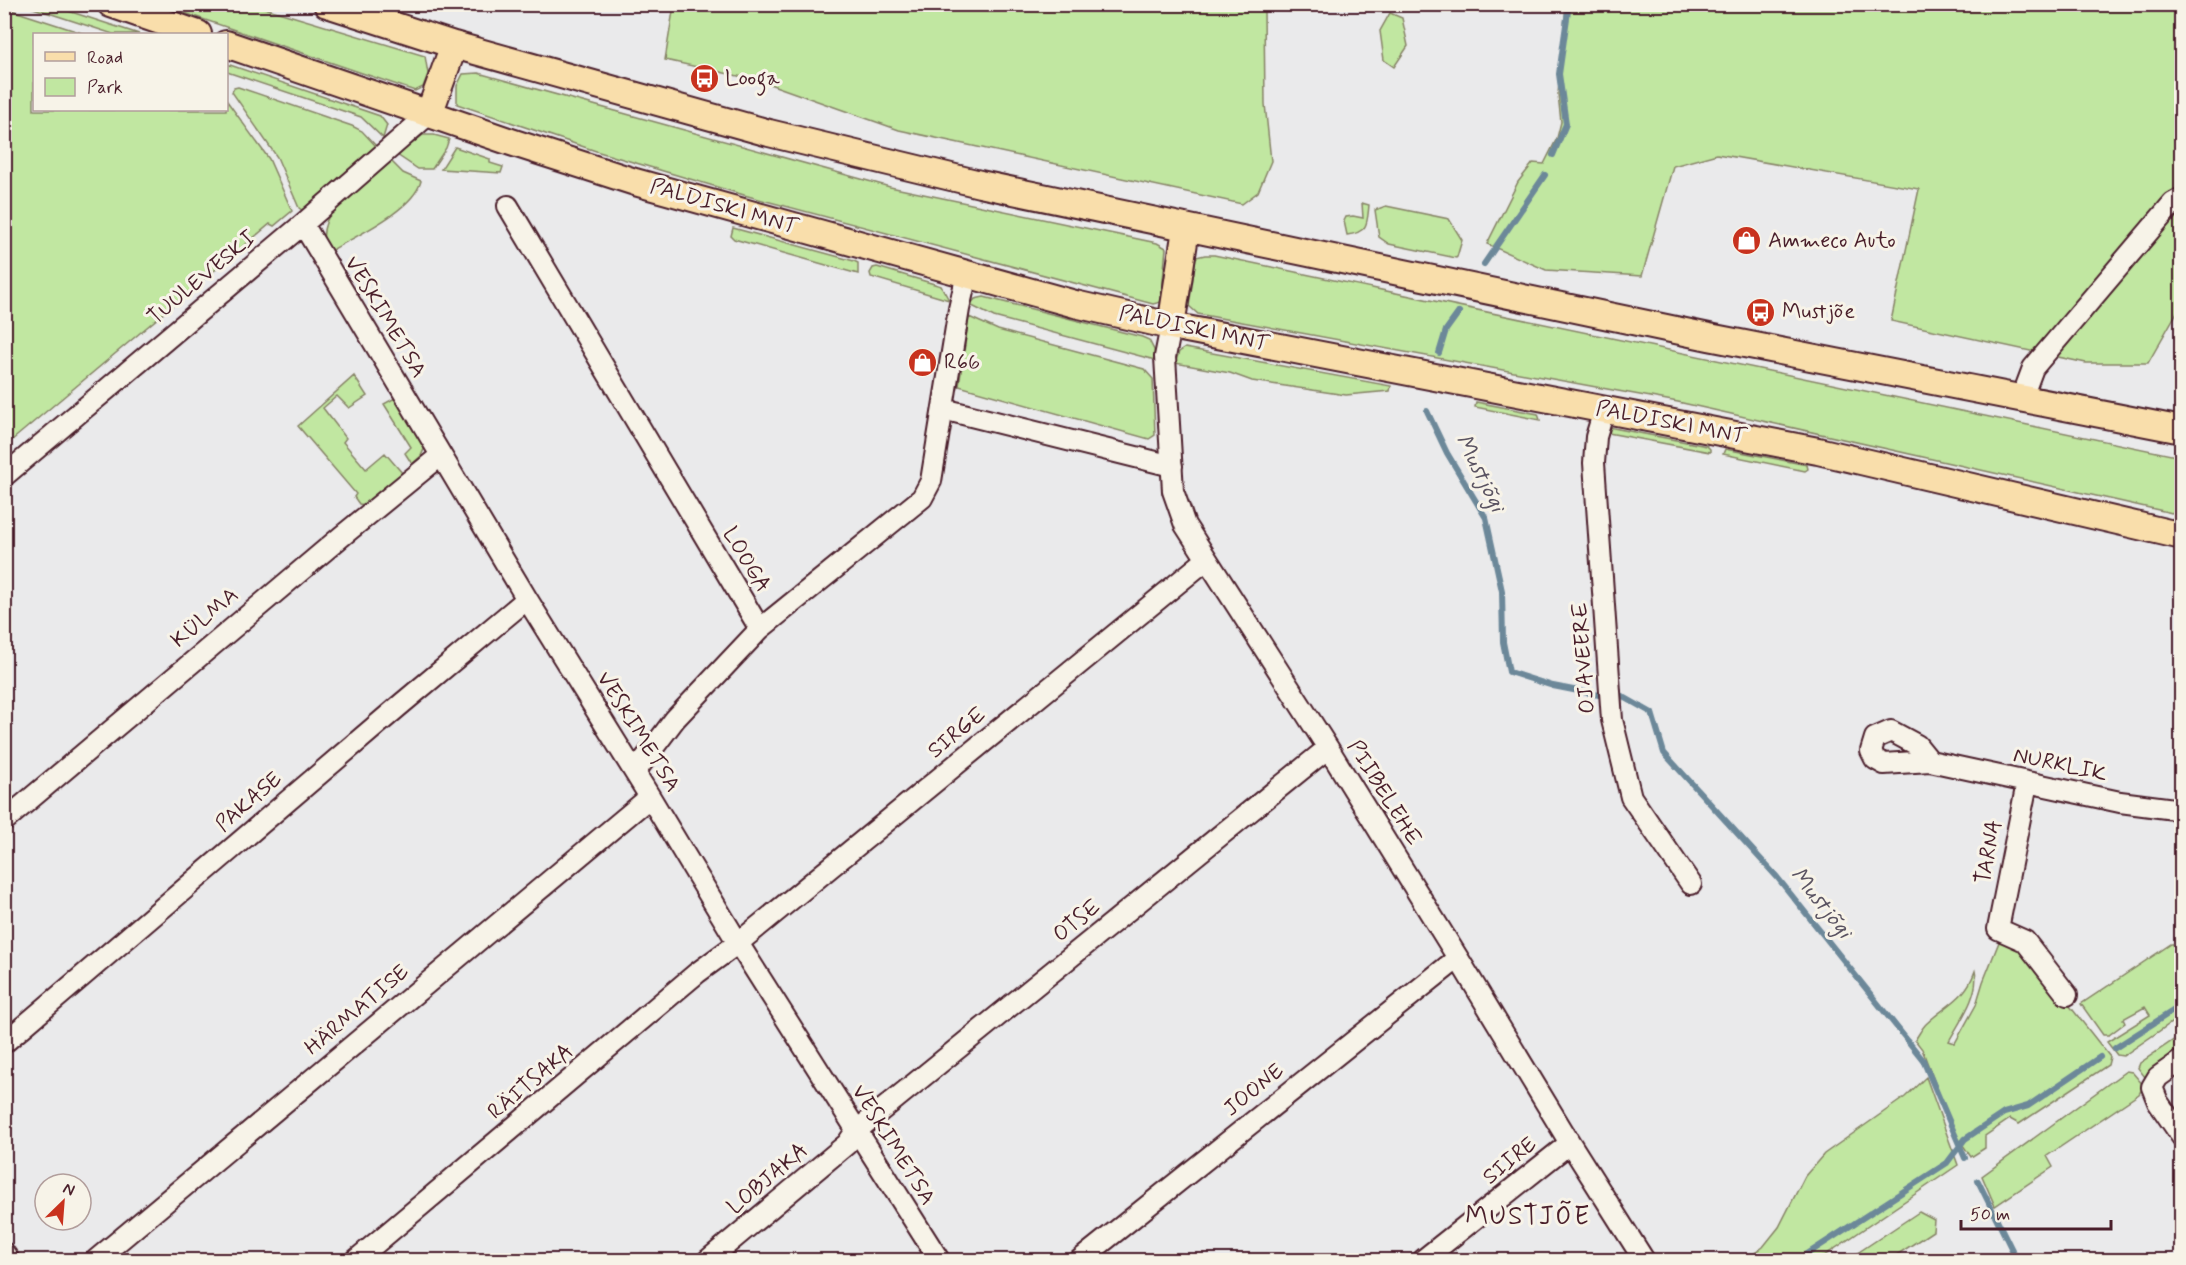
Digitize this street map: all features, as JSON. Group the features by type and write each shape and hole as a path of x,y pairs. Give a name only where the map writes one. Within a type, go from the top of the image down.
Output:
{"main road":[{"path":"111,4 195,33"},
{"path":"327,4 454,45 769,133 980,184 1186,229 2021,400 2181,430"},
{"name":"PALDISKI MNT","path":"228,45 635,182 1075,304 1171,326 1818,451 2181,536"},
{"path":"429,114 454,45"},
{"path":"1171,326 1186,229"}],"street":[{"name":"TUULEVESKI","path":"4,476 303,224 429,114"},
{"path":"2021,400 2033,368 2173,203 2181,198"},
{"name":"LOOGA","path":"508,206 760,629"},
{"name":"VESKIMETSA","path":"303,224 440,456 738,943 939,1260"},
{"name":"LOOGA","path":"635,772 675,719 760,629 922,498 931,481 959,309 967,274"},
{"name":"PIIBELEHE","path":"1171,326 1166,357 1173,491 1185,525 1328,748 1644,1260"},
{"path":"943,409 1172,466"},
{"name":"OJAVEERE","path":"1604,410 1596,436 1594,463 1612,720 1631,797 1691,884"},
{"name":"KÜLMA","path":"4,821 440,456"},
{"name":"SIRGE","path":"738,943 1206,560"},
{"name":"PAKASE","path":"4,1043 527,599"},
{"name":"OTSE","path":"856,1131 1328,748"},
{"name":"NURKLIK","path":"1930,761 2120,802 2181,810"},
{"name":"TARNA","path":"2027,783 1998,929 2025,941 2067,995"},
{"name":"HÄRMATISE","path":"96,1260 650,797"},
{"name":"RÄITSAKA","path":"356,1260 697,973 738,943"},
{"name":"JOONE","path":"1080,1260 1458,958"},
{"path":"2181,1060 2158,1077 2152,1087 2158,1102 2181,1137"},
{"name":"LOBJAKA","path":"708,1260 847,1144 856,1131"},
{"name":"SIIRE","path":"1423,1260 1570,1143"},
{"path":"4,1253 9,1260"}],"green space":[{"path":"24,5 50,5 136,33 110,33"},
{"path":"161,5 255,5 425,56 428,74 423,87 415,91"},
{"path":"674,5 1268,5 1264,11 1265,104 1271,161 1258,192 1242,204 899,130 761,81 665,60"},
{"path":"1566,5 2181,5 2181,305 2148,363 2086,363 1891,321 1919,189 1717,154 1673,166 1642,276 1546,270 1487,244 1518,182 1533,163 1544,164 1557,138 1561,122 1558,94"},
{"path":"5,8 82,33 33,33 33,111 228,111 228,102 269,159 292,211 274,226 270,224 5,446"},
{"path":"1390,13 1402,18 1408,46 1394,67 1384,60 1380,31"},
{"path":"228,64 380,116 387,125 383,138 361,117 228,72"},
{"path":"478,73 890,187 1157,243 1166,248 1161,302 1153,304 744,195 599,152 457,104 457,86 463,74"},
{"path":"238,87 352,126 362,131 376,146 302,210 299,208 277,157 232,92"},
{"path":"423,135 449,139 446,148 432,169 418,169 397,155"},
{"path":"455,147 490,159 490,163 503,167 501,173 441,169"},
{"path":"390,160 403,173 421,181 416,192 395,213 327,253 323,238 325,224 332,211 353,188"},
{"path":"1362,203 1369,205 1365,226 1359,232 1347,235 1344,221 1346,217 1363,218"},
{"path":"1386,206 1449,219 1462,240 1457,257 1389,244 1379,237 1375,210"},
{"path":"733,228 854,261 858,263 858,274 734,239 731,236"},
{"path":"1214,255 2181,457 2181,515 1678,402 1198,314 1189,306 1196,257"},
{"path":"877,267 941,286 949,300 871,277 870,273 873,268"},
{"path":"984,297 1142,337 1149,340 1154,350 1155,360 994,317 970,305 975,299"},
{"path":"969,317 998,330 1144,369 1153,379 1155,435 1149,439 959,386"},
{"path":"1185,348 1391,386 1390,391 1346,395 1252,381 1230,373 1175,363 1179,352"},
{"path":"354,376 367,396 349,408 337,396 323,408 346,438 343,442 366,469 385,453 403,474 366,505 359,504 354,497 356,494 298,426"},
{"path":"395,398 425,447 421,456 412,464 405,453 411,447 384,404"},
{"path":"1476,402 1538,414 1540,420 1475,407"},
{"path":"1608,427 1707,446 1710,452 1603,432"},
{"path":"1725,449 1807,465 1808,469 1805,471 1723,454"},
{"path":"2001,937 2021,944 2110,1057 2108,1065 2019,1124 2010,1119 1985,1136 1985,1148 1971,1157 1954,1132 1922,1049 1915,1040 1926,1024 1961,995 1975,971 1975,989 1972,998 1949,1041 1955,1043 1976,1005"},
{"path":"2171,944 2181,944 2181,1016 2123,1056 2117,1055 2107,1042 2150,1015 2145,1007 2123,1019 2125,1023 2109,1035 2103,1035 2081,1004"},
{"path":"2181,1035 2181,1053 2148,1081 2138,1068 2140,1063"},
{"path":"2126,1071 2132,1072 2144,1086 2139,1094 2047,1156 2053,1167 1995,1206 1982,1176"},
{"path":"1926,1077 1958,1165 1818,1260 1745,1260 1763,1247 1779,1227 1805,1176 1824,1154 1905,1097"},
{"path":"1919,1212 1934,1220 1933,1231 1889,1260 1847,1260"}],"waterway":[{"name":"Mustjõgi","path":"1553,155 1566,124 1559,74 1569,4"},
{"name":"Mustjõgi","path":"1484,264 1545,175"},
{"name":"Mustjõgi","path":"1439,353 1446,330 1459,312"},
{"name":"Mustjõgi","path":"1427,411 1447,453 1486,518 1502,591 1503,642 1509,672 1553,686 1604,696"},
{"name":"Mustjõgi","path":"1622,696 1652,713 1664,753 1777,877 1923,1060 1965,1158"},
{"path":"2115,1048 2182,1005"},
{"path":"1798,1260 1947,1163 1965,1139 2004,1113 2028,1106 2100,1057"},
{"name":"Mustjõgi","path":"1978,1181 2017,1260"}],"place":[{"name":"Looga","path":"704,79"},
{"name":"Ammeco Auto","path":"1747,241"},
{"name":"Mustjõe","path":"1761,312"},
{"name":"R66","path":"923,363"}],"district":[{"name":"MUSTJÕE","path":"1528,1217"}]}
